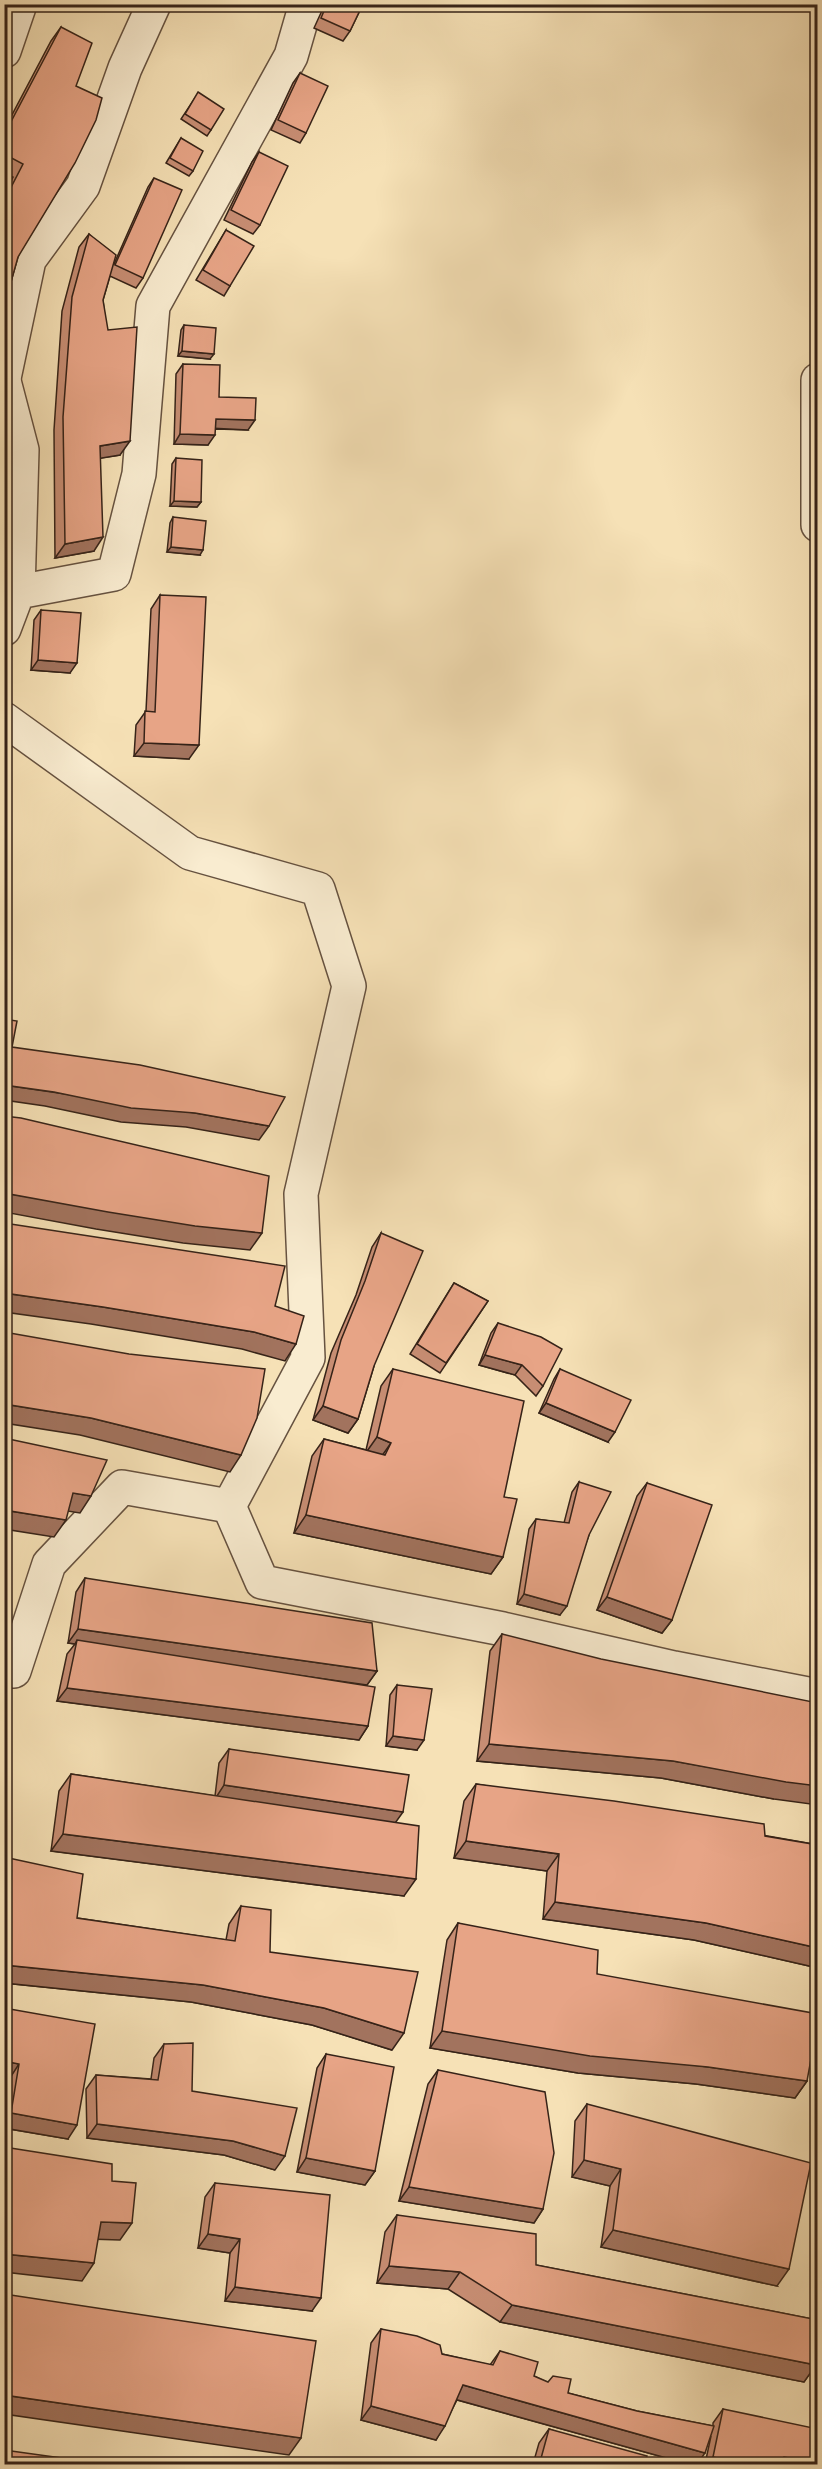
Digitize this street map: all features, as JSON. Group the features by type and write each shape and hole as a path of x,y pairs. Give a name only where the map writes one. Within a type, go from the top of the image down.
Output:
{"street":[{"path":"4,51 20,4"},
{"path":"4,629 18,592 22,450 4,379 29,260 83,186 125,68 154,4"},
{"path":"18,592 114,574 139,474 153,306 291,56 306,4"},
{"path":"818,380 818,525"},
{"path":"4,719 190,853 318,889 349,986 301,1194 308,1358 229,1506"},
{"path":"4,1671 14,1671 49,1564 122,1487 229,1506"},
{"path":"229,1506 262,1582 503,1629 674,1668 818,1696"}],"building":[{"path":"327,4 363,4 350,31 321,18"},
{"path":"61,27 92,43 76,86 102,98 96,120 75,163 18,257 7,296 4,296 4,201 23,164 4,154 4,135"},
{"path":"300,73 328,86 306,133 278,120"},
{"path":"198,92 224,109 211,130 185,114"},
{"path":"181,138 203,151 193,171 170,158"},
{"path":"259,152 288,166 260,225 231,210"},
{"path":"154,178 182,190 143,278 115,265"},
{"path":"226,230 254,246 230,286 203,270"},
{"path":"89,234 116,255 103,300 108,330 137,327 130,441 100,446 103,537 65,544 63,417 72,297"},
{"path":"184,325 216,328 214,354 182,351"},
{"path":"4,335 7,335 7,460 4,516"},
{"path":"183,364 220,365 219,397 256,398 255,420 216,419 215,435 180,434"},
{"path":"176,458 202,460 201,502 174,501"},
{"path":"173,517 206,521 203,550 171,547"},
{"path":"160,595 206,597 199,745 144,743 145,711 155,712"},
{"path":"41,610 81,613 77,663 38,660"},
{"path":"4,1019 17,1021 12,1047 140,1065 285,1097 269,1126 195,1113 131,1108 54,1092 4,1085"},
{"path":"4,1116 21,1118 269,1176 262,1233 195,1226 4,1193"},
{"path":"4,1223 285,1266 275,1306 304,1316 296,1344 254,1332 4,1293"},
{"path":"381,1233 423,1251 374,1366 358,1419 323,1406 341,1340 365,1281"},
{"path":"454,1283 488,1301 446,1363 417,1344"},
{"path":"498,1323 541,1337 562,1349 543,1386 522,1365 485,1355"},
{"path":"4,1332 129,1354 265,1369 257,1418 241,1455 91,1418 4,1404"},
{"path":"393,1369 524,1401 504,1497 517,1499 503,1557 306,1515 324,1439 385,1455 391,1443 377,1437"},
{"path":"560,1369 631,1400 615,1432 546,1403"},
{"path":"4,1438 107,1460 91,1496 73,1493 66,1520 4,1510"},
{"path":"579,1482 611,1492 589,1535 567,1606 524,1594 536,1519 569,1523"},
{"path":"647,1483 712,1505 672,1620 607,1597"},
{"path":"85,1578 372,1623 377,1671 78,1629"},
{"path":"502,1634 601,1659 818,1703 818,1786 673,1761 489,1744"},
{"path":"77,1640 375,1687 368,1726 67,1688"},
{"path":"397,1685 432,1689 424,1740 393,1736"},
{"path":"229,1749 409,1775 403,1812 224,1785"},
{"path":"71,1774 419,1826 416,1879 63,1834"},
{"path":"476,1784 614,1801 764,1824 765,1836 818,1845 818,1948 706,1923 555,1902 559,1854 466,1841"},
{"path":"4,1857 83,1874 77,1918 235,1941 241,1906 271,1910 270,1952 418,1972 404,2033 324,2008 203,1985 4,1965"},
{"path":"458,1923 598,1950 597,1974 818,2014 807,2081 708,2067 590,2056 442,2031"},
{"path":"4,2008 95,2024 77,2125 11,2113 19,2064 4,2061"},
{"path":"193,2043 192,2091 297,2108 285,2156 233,2141 97,2124 96,2075 158,2080 164,2044"},
{"path":"326,2054 394,2067 375,2171 306,2158"},
{"path":"438,2070 545,2092 554,2153 543,2209 409,2187"},
{"path":"587,2104 811,2163 789,2269 613,2230 621,2169 584,2160"},
{"path":"4,2147 112,2164 112,2181 136,2183 132,2223 101,2222 94,2263 4,2254"},
{"path":"215,2183 330,2195 321,2298 235,2287 240,2239 208,2234"},
{"path":"397,2215 536,2234 536,2265 818,2320 816,2365 512,2305 460,2272 389,2266"},
{"path":"4,2294 316,2341 301,2438 4,2395"},
{"path":"381,2329 417,2336 440,2345 442,2354 493,2365 500,2351 538,2362 534,2376 548,2382 553,2376 571,2379 568,2393 637,2411 714,2426 705,2453 463,2385 445,2426 371,2406"},
{"path":"723,2409 818,2429 818,2463 784,2457 783,2464 742,2464 713,2457"},
{"path":"549,2429 647,2456 644,2464 548,2464 540,2462"},
{"path":"4,2450 105,2464 4,2464"}]}
